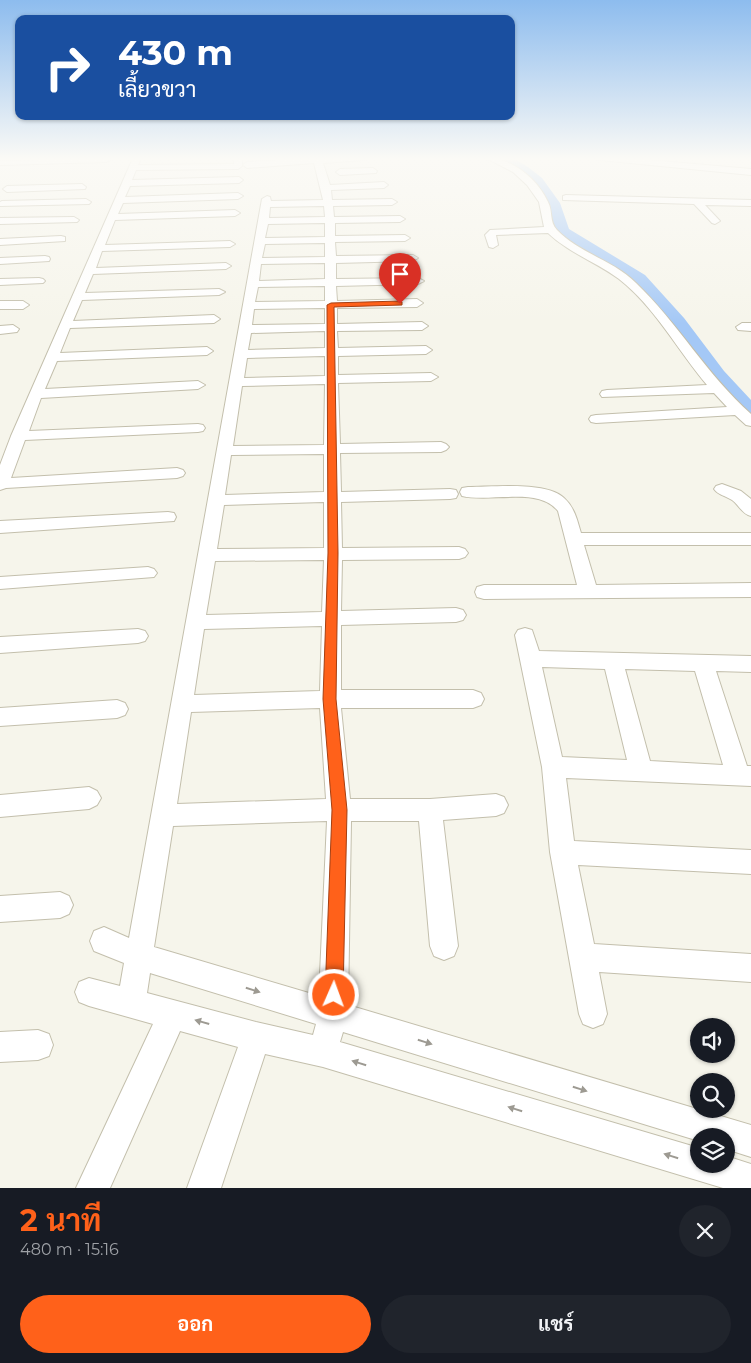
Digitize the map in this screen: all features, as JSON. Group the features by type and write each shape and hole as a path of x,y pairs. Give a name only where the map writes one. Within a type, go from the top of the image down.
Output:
{"street":[{"path":"114,213 18,436 0,484 177,473"},
{"path":"112,217 221,213"},
{"path":"131,1004 265,213"},
{"path":"260,240 295,213"},
{"path":"323,1052 333,1014 339,810 330,699 333,553 332,352 330,260 326,213"},
{"path":"362,213 405,238"},
{"path":"384,213 400,219"},
{"path":"546,213 546,221 558,237 612,269 646,299 716,388 737,411 751,422"},
{"path":"708,213 715,221"},
{"path":"1,220 74,220"},
{"path":"493,245 490,235 494,232 551,230"},
{"path":"0,242 61,239"},
{"path":"99,248 230,244"},
{"path":"257,261 413,258"},
{"path":"0,261 45,259"},
{"path":"90,271 226,266"},
{"path":"0,282 39,280"},
{"path":"253,284 418,281"},
{"path":"77,297 219,292"},
{"path":"249,306 417,303"},
{"path":"0,305 23,305"},
{"path":"65,325 214,319"},
{"path":"245,329 422,326"},
{"path":"0,330 13,330"},
{"path":"241,354 426,350"},
{"path":"52,357 207,351"},
{"path":"236,382 431,376"},
{"path":"36,394 198,385"},
{"path":"606,394 716,388"},
{"path":"596,419 737,411"},
{"path":"18,436 198,428"},
{"path":"225,452 332,448 441,447"},
{"path":"722,490 737,494 744,499 751,511"},
{"path":"468,492 538,493 554,497 566,511 588,590"},
{"path":"216,500 450,494"},
{"path":"0,527 168,517"},
{"path":"574,539 751,539"},
{"path":"207,555 459,553"},
{"path":"0,582 148,574"},
{"path":"484,592 751,590"},
{"path":"196,622 456,614"},
{"path":"525,635 553,767 563,852 593,1014"},
{"path":"0,645 138,636"},
{"path":"530,659 751,664"},
{"path":"613,661 641,771"},
{"path":"553,767 744,775 703,663"},
{"path":"182,704 330,699 473,699"},
{"path":"0,717 117,709"},
{"path":"0,806 89,798"},
{"path":"163,815 339,810 430,810 496,805"},
{"path":"430,810 444,946"},
{"path":"563,852 751,862"},
{"path":"0,909 60,905"},
{"path":"104,941 139,956 751,1141"},
{"path":"583,957 751,968"},
{"path":"89,992 256,1037 323,1052 751,1180"},
{"path":"93,1188 173,1014"},
{"path":"204,1188 256,1037"},
{"path":"0,1048 38,1045"}],"waterway":[{"path":"557,213 564,232 639,279 677,322 717,375 751,413"}],"route":[{"path":"334,995 339,810 330,699 333,553 331,305 400,304"}]}
